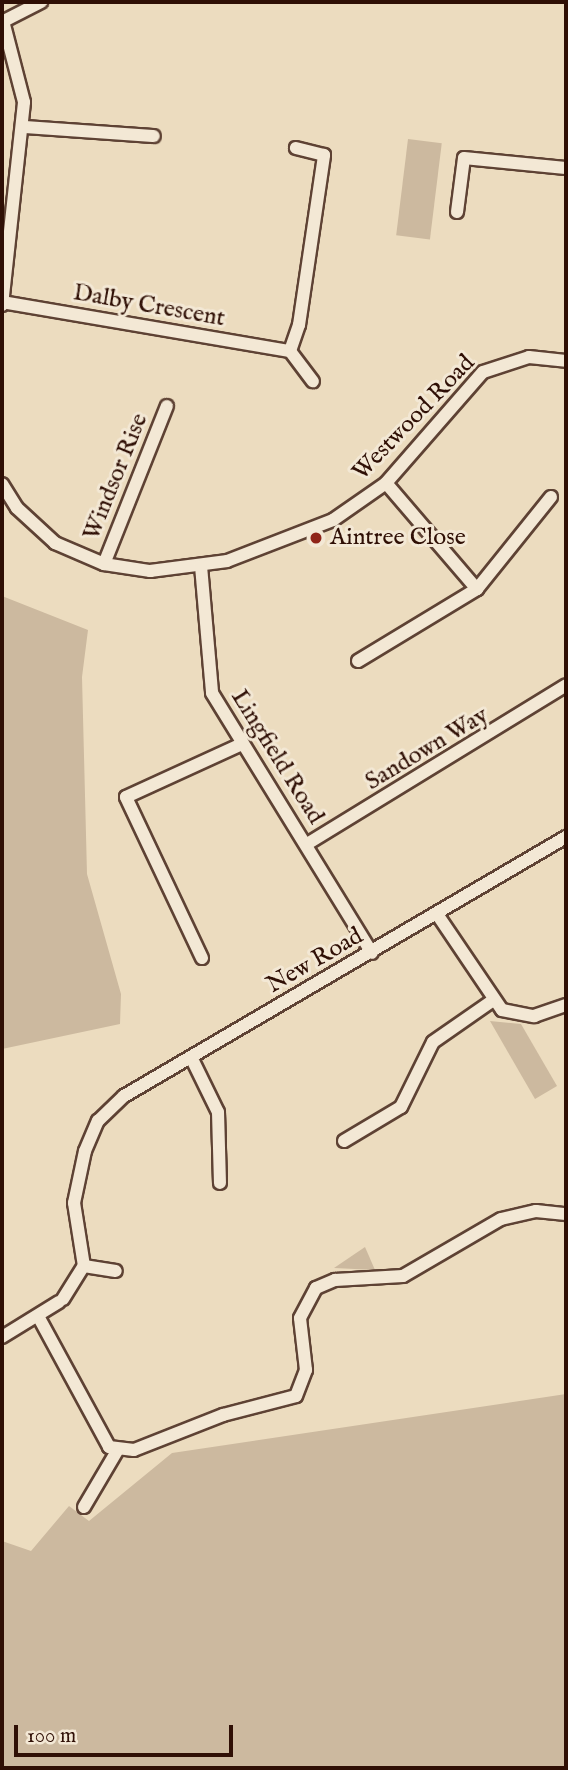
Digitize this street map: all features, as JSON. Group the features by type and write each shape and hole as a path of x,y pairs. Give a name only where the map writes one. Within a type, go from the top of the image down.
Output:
{"street":[{"path":"2,303 24,127 24,86 2,22 40,2"},
{"path":"24,127 153,136"},
{"path":"296,148 324,155 299,325 290,351 313,381"},
{"path":"457,212 464,158 566,168"},
{"name":"Dalby Crescent","path":"2,303 290,351"},
{"name":"Westwood Road","path":"4,493 55,543 104,564 150,571 201,566 296,538 386,483 483,372 528,357 566,361"},
{"name":"Windsor Rise","path":"104,564 167,406"},
{"path":"386,483 477,589"},
{"path":"358,661 477,589 551,497"},
{"name":"Lingfield Road","path":"201,566 207,675 242,744 307,844 372,953"},
{"name":"Sandown Way","path":"307,844 566,685"},
{"path":"126,797 242,744"},
{"path":"118,785 202,957"},
{"name":"New Road","path":"84,1266 74,1203 92,1129 124,1096 566,837"},
{"path":"437,914 492,1001 534,1016 566,1005"},
{"path":"344,1141 401,1107 416,1087 433,1042 492,1001"},
{"path":"191,1057 218,1112 220,1183"},
{"path":"84,1507 117,1451 223,1415 288,1403 304,1384 300,1318 316,1288 335,1280 403,1276 501,1219 536,1211 566,1214"},
{"path":"2,1337 61,1301 84,1266 116,1272"},
{"path":"38,1316 105,1441 117,1451"}],"shaded area":[{"path":"408,139 442,143 430,239 396,235"},
{"path":"2,596 88,630 82,677 87,874 121,994 120,1024 2,1049"},
{"path":"490,1021 521,1024 557,1086 535,1099"},
{"path":"365,1247 375,1270 334,1268"},
{"path":"566,1394 566,1768 2,1768 2,1541 31,1551 69,1506 89,1521 172,1453"}],"place":[{"name":"Aintree Close","path":"316,538"}]}
